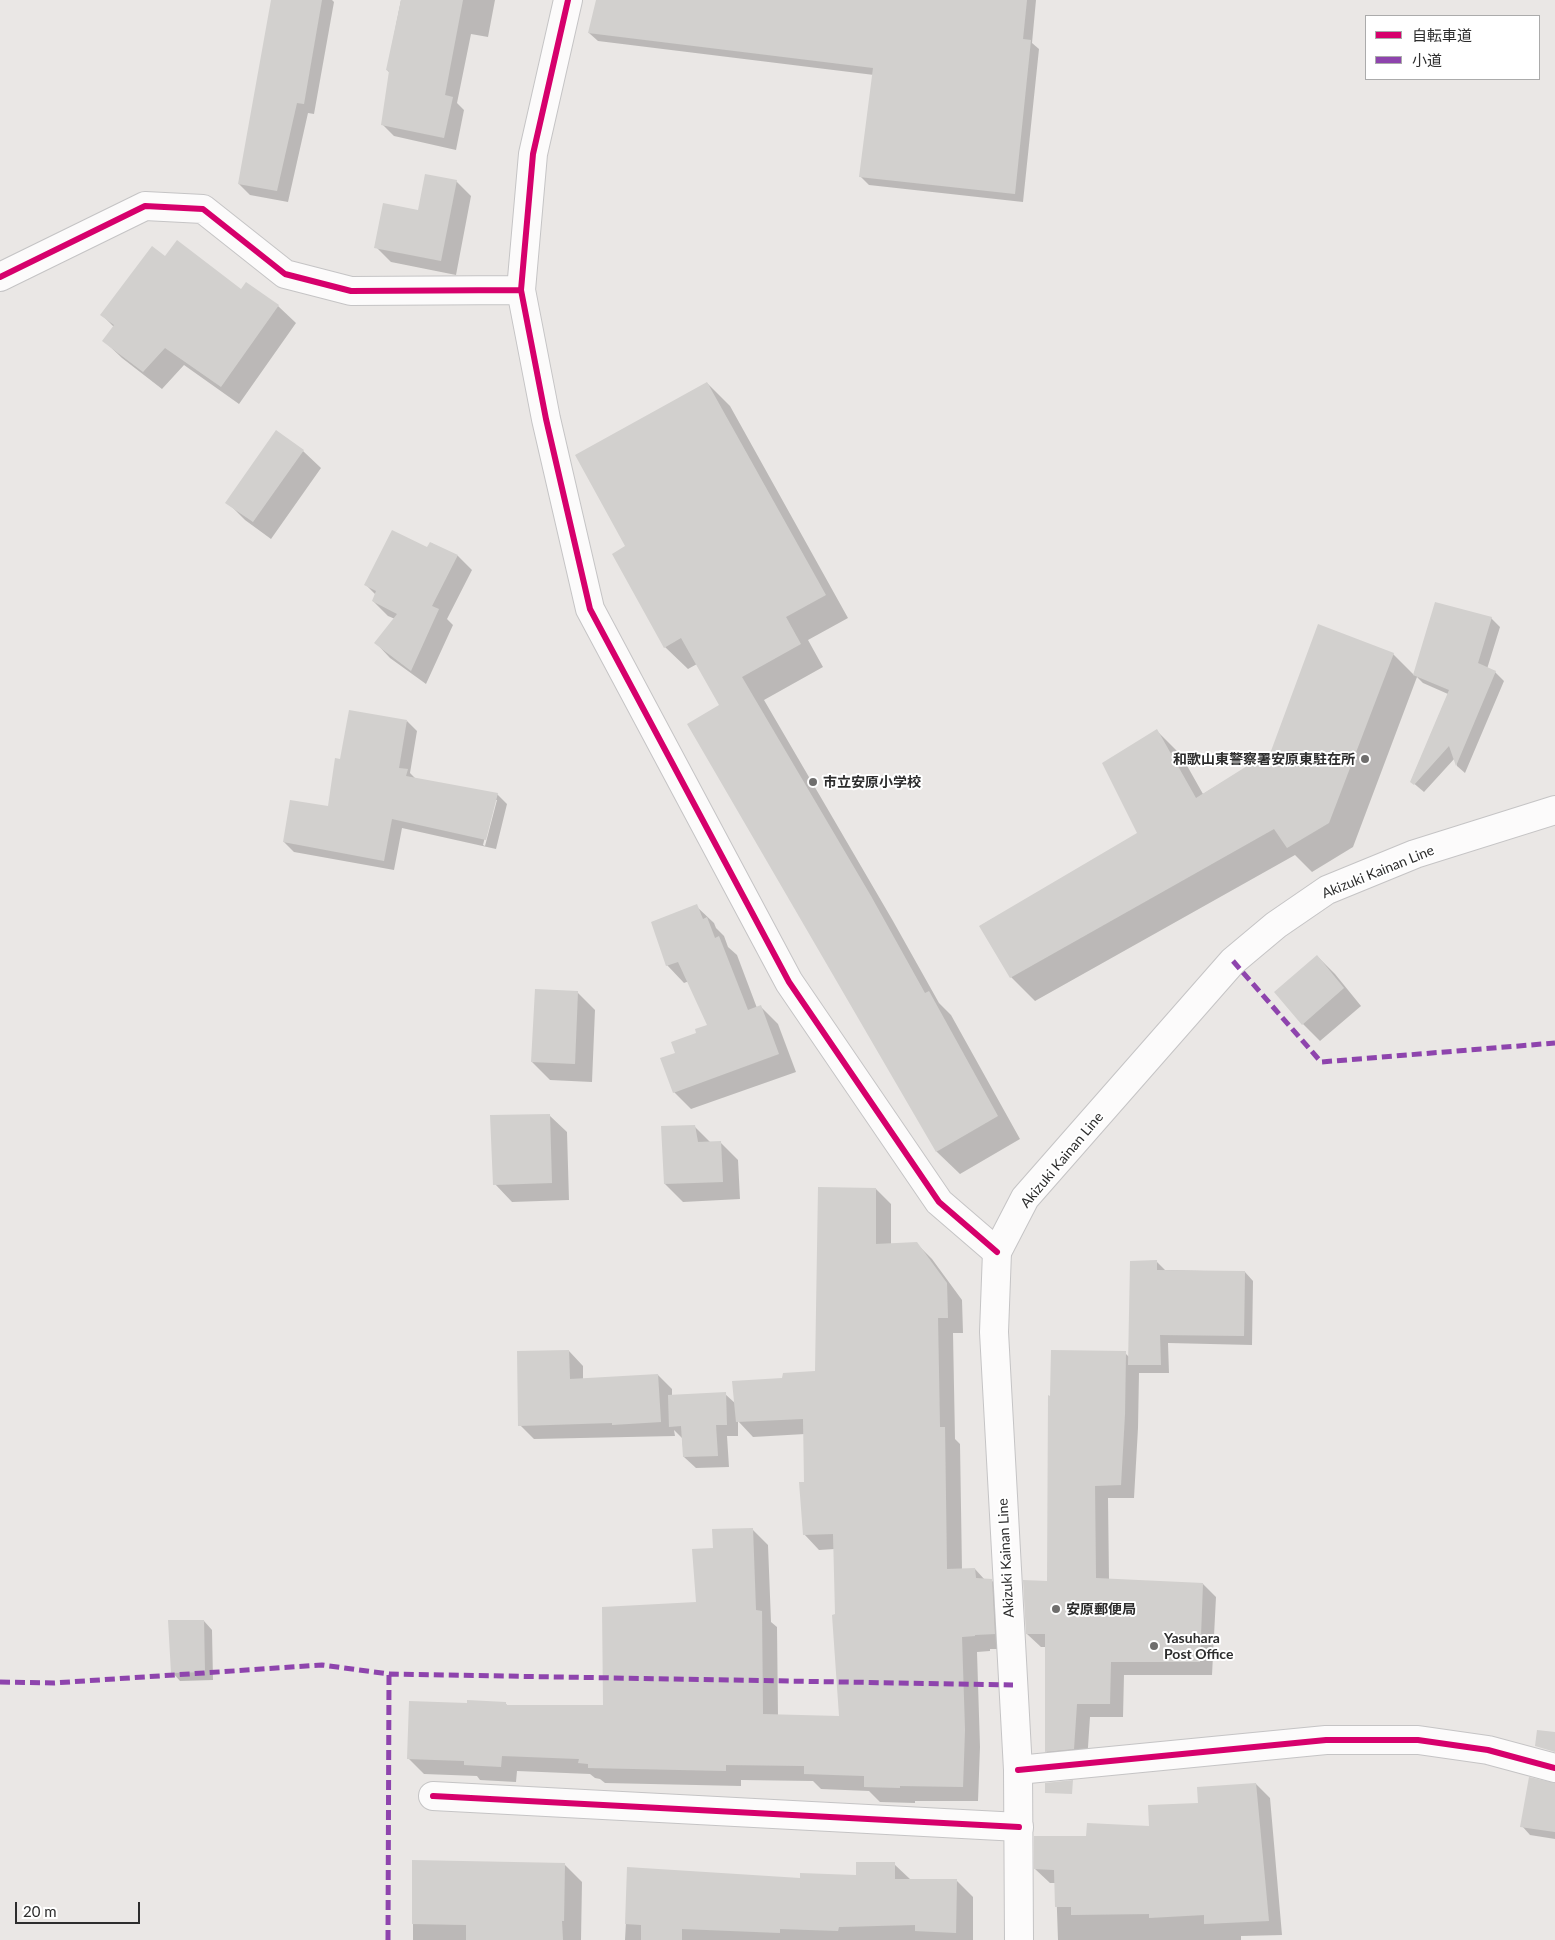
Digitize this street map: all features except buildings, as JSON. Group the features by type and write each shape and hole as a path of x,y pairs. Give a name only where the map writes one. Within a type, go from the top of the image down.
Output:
{"street":[{"path":"568,0 533,154 521,290 546,419 590,609 790,982 939,1202 997,1252"},
{"path":"0,277 145,206 203,209 285,274 351,291 521,290"},
{"name":"Akizuki Kainan Line","path":"1019,1940 1020,1827 1018,1770 994,1332 997,1252 1025,1198 1233,961 1276,925 1327,890 1414,854 1555,810"},
{"path":"1018,1770 1326,1740 1418,1740 1488,1750 1555,1768"},
{"path":"433,1796 1020,1827"}],"marked path":[{"path":"1233,961 1321,1062 1555,1043"},
{"path":"0,1682 54,1683 322,1665 389,1674 1013,1685"},
{"path":"388,1940 389,1674"}],"cycle path":[{"path":"568,0 533,154 521,290 546,419 590,609 789,982 939,1202 997,1252"},
{"path":"0,277 145,206 203,209 285,274 351,291 521,290"},
{"path":"1018,1770 1326,1740 1418,1740 1488,1750 1555,1768"},
{"path":"433,1796 1019,1827"}],"place":[{"name":"和歌山東警察署安原東駐在所","path":"1365,759"},
{"name":"市立安原小学校","path":"813,782"},
{"name":"安原郵便局","path":"1056,1609"},
{"name":"Yasuhara Post Office","path":"1154,1646"}]}
